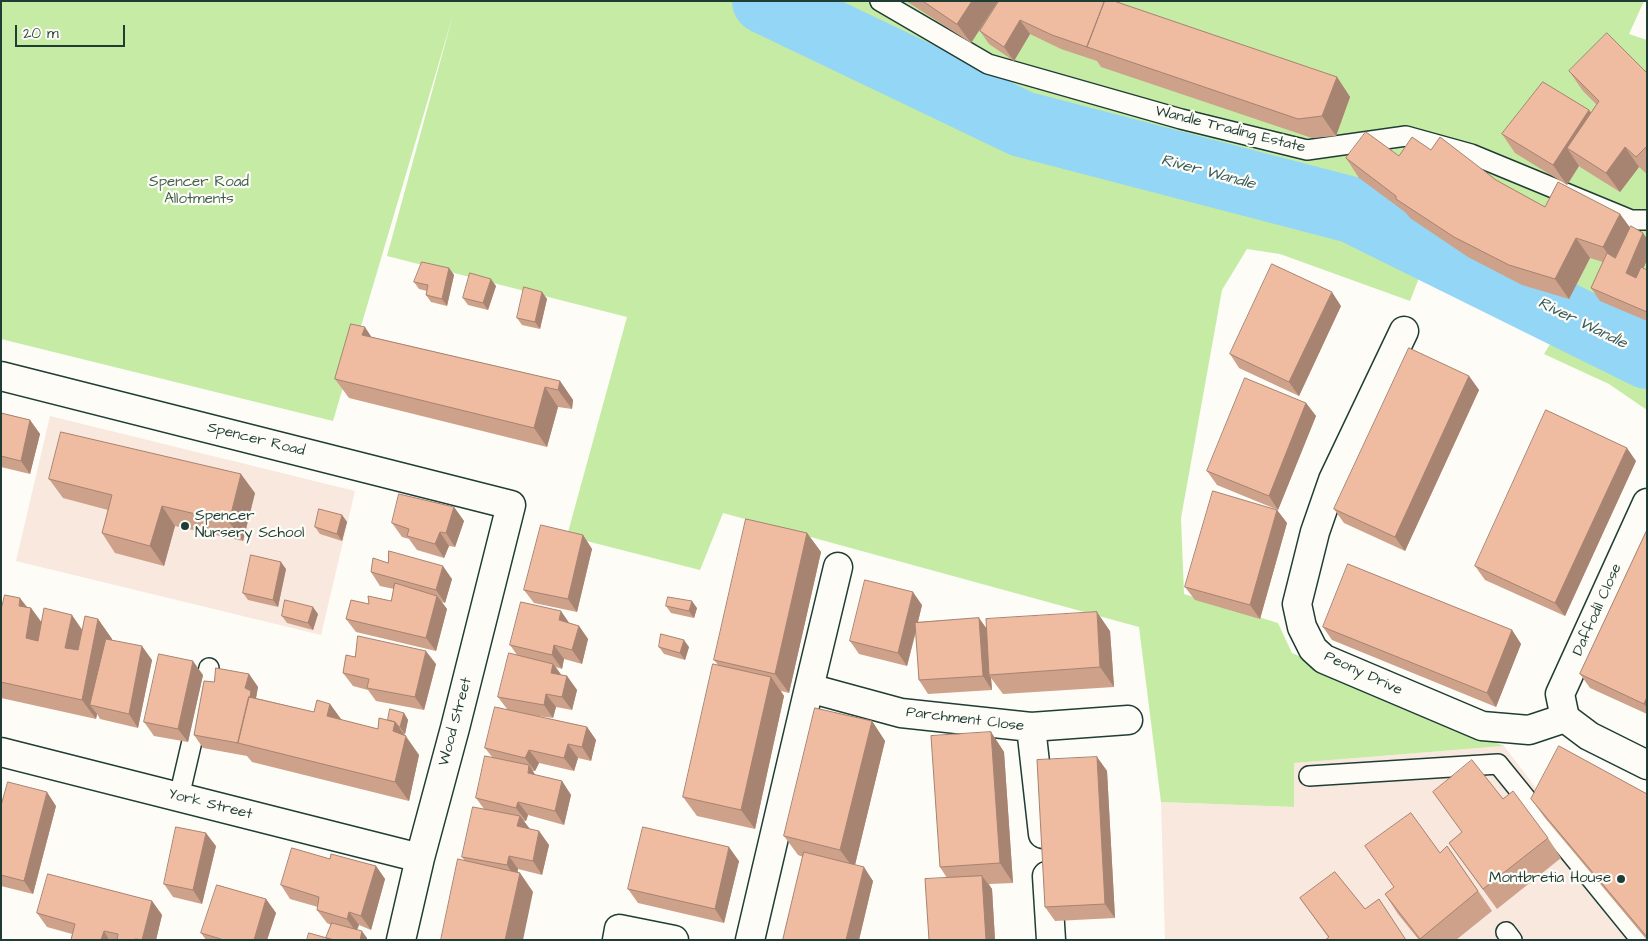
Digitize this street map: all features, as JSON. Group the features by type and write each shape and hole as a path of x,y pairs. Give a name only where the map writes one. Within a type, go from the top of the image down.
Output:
{"street":[{"name":"Peony Drive","path":"1404,331 1333,480 1315,532 1296,604 1302,627 1313,649 1324,659 1482,726 1529,730 1565,718"},
{"name":"Spencer Road","path":"1,376 510,505"},
{"name":"Daffodil Close","path":"1565,718 1560,694 1647,503"},
{"name":"Wood Street","path":"401,940 420,858 455,728 510,505"},
{"path":"750,940 838,567"},
{"name":"Parchment Close","path":"809,688 901,713 1031,727 1043,834 1051,940"},
{"path":"1565,718 1589,736 1647,765"},
{"path":"1031,727 1128,720"},
{"name":"York Street","path":"1,752 420,858"},
{"path":"617,940 619,929 674,940"}],"lane":[{"name":"Wandle Trading Estate","path":"880,1 988,64 1135,106 1307,150 1406,136 1471,154 1632,220 1647,220"},
{"path":"179,797 209,668"},
{"path":"1309,776 1498,764 1641,940"}],"shaded area":[{"name":"Spencer Nursery School","path":"50,416 355,491 321,635 16,561"},
{"path":"1504,746 1584,851 1647,940 1165,940 1161,802 1294,807 1294,763"}],"green space":[{"name":"Spencer Road Allotments","path":"1,1 1644,1 1629,34 1647,40 1647,410 1609,384 1544,354 1552,341 1533,329 1541,311 1515,300 1521,287 1452,246 1441,258 1428,255 1410,301 1280,254 1247,249 1222,290 1181,518 1184,594 1278,623 1292,653 1504,746 1294,763 1294,807 1161,802 1139,627 723,513 700,570 567,536 627,317 387,256 453,15 333,421 1,339"}],"building":[{"path":"923,1 972,1 957,24"},
{"path":"999,1 1104,2 1087,47 1052,35 1020,20 1004,47 980,31"},
{"path":"1105,1 1114,1 1337,77 1322,116 1298,119 1087,47"},
{"path":"1607,33 1647,73 1647,146 1636,157 1625,147 1606,173 1567,148 1599,101 1569,71"},
{"path":"1543,82 1589,110 1553,165 1502,134"},
{"path":"1366,132 1399,156 1412,137 1431,150 1440,137 1496,180 1545,207 1558,182 1620,214 1603,247 1576,238 1555,279 1509,265 1454,237 1396,199 1396,196 1346,158"},
{"path":"1631,226 1643,233 1626,273 1636,278 1641,267 1647,270 1647,312 1591,288 1607,253 1615,258"},
{"path":"422,262 449,268 442,299 426,295 428,285 414,282"},
{"path":"1272,264 1332,292 1289,382 1230,354"},
{"path":"470,273 491,279 483,303 463,298"},
{"path":"524,287 542,292 535,322 517,318"},
{"path":"351,324 365,327 362,335 560,381 558,390 545,387 534,428 335,379"},
{"path":"1409,348 1469,376 1395,537 1334,509"},
{"path":"1245,378 1306,403 1269,496 1207,471"},
{"path":"1546,410 1627,448 1555,603 1475,566"},
{"path":"1,413 30,420 21,461 1,456"},
{"path":"61,432 241,474 229,522 162,506 150,546 102,533 112,495 49,479"},
{"path":"1213,491 1277,510 1250,605 1185,587"},
{"path":"399,494 454,507 446,533 440,532 435,544 407,536 409,529 392,523"},
{"path":"319,509 342,515 337,534 315,527"},
{"path":"746,519 807,533 775,674 714,660"},
{"path":"541,525 583,535 568,599 524,590"},
{"path":"1647,530 1647,697 1644,704 1580,674"},
{"path":"389,551 443,566 436,590 371,572 373,558 388,563"},
{"path":"251,555 281,562 273,600 243,593"},
{"path":"1348,564 1512,630 1487,693 1323,627"},
{"path":"865,580 913,592 898,653 850,641"},
{"path":"395,583 437,596 426,638 346,619 351,600 369,604 368,596 391,601"},
{"path":"5,595 20,598 19,606 31,608 26,638 38,641 44,608 72,615 65,648 78,650 85,616 98,619 82,700 1,682 1,610"},
{"path":"668,597 692,601 689,611 666,606"},
{"path":"285,600 313,607 308,623 282,616"},
{"path":"521,602 561,611 559,620 579,626 572,650 554,645 552,655 510,645"},
{"path":"1097,612 1100,667 989,675 986,619"},
{"path":"979,618 983,676 919,680 915,623"},
{"path":"661,634 684,640 680,653 659,647"},
{"path":"358,636 426,651 415,697 367,688 369,679 343,673 346,655 355,657"},
{"path":"106,639 142,646 129,714 90,705"},
{"path":"509,653 553,664 551,673 567,676 562,697 546,694 544,705 498,697"},
{"path":"159,654 193,661 178,729 144,722"},
{"path":"713,664 771,677 741,810 683,797"},
{"path":"216,668 249,674 245,688 251,691 238,743 194,735 204,681 214,682"},
{"path":"249,697 314,712 317,700 330,704 327,716 378,729 379,718 395,722 393,731 406,736 395,782 238,743"},
{"path":"495,707 587,727 582,747 568,744 564,758 529,750 525,758 485,748"},
{"path":"815,708 872,721 840,850 784,836"},
{"path":"390,709 404,713 400,727 395,722 388,720"},
{"path":"991,732 1000,863 940,867 931,736"},
{"name":"Montbretia House","path":"1559,746 1647,794 1647,937 1531,799"},
{"path":"485,756 529,765 528,773 562,781 555,811 518,802 516,808 476,798"},
{"path":"1097,757 1105,904 1045,907 1037,760"},
{"path":"1472,760 1503,799 1513,791 1548,838 1483,889 1449,843 1462,832 1433,792"},
{"path":"8,782 47,792 24,881 1,875 1,806"},
{"path":"473,807 520,816 517,826 539,831 533,861 509,856 507,865 462,857"},
{"path":"1411,813 1440,853 1447,846 1478,891 1420,939 1385,894 1394,887 1365,846"},
{"path":"176,827 206,833 193,890 164,884"},
{"path":"643,827 729,847 715,909 628,889"},
{"path":"292,848 330,859 331,854 376,866 361,916 349,912 347,919 317,910 319,897 281,885"},
{"path":"804,852 864,867 846,940 783,940"},
{"path":"458,859 520,873 505,940 441,940"},
{"path":"1335,872 1365,909 1379,899 1406,940 1325,940 1329,937 1300,898"},
{"path":"48,874 152,901 142,940 117,940 118,934 104,931 101,940 71,940 75,924 37,913"},
{"path":"982,876 986,940 929,940 925,879"},
{"path":"217,885 266,899 254,940 224,940 201,933"},
{"path":"332,923 362,931 360,940 334,940 326,938"},
{"path":"309,933 334,940 307,940"}],"waterway":[{"name":"River Wandle","path":"765,1 1022,124 1352,210 1647,356"}],"place":[{"name":"Spencer Nursery School","path":"185,526"},
{"name":"Montbretia House","path":"1621,879"}]}
